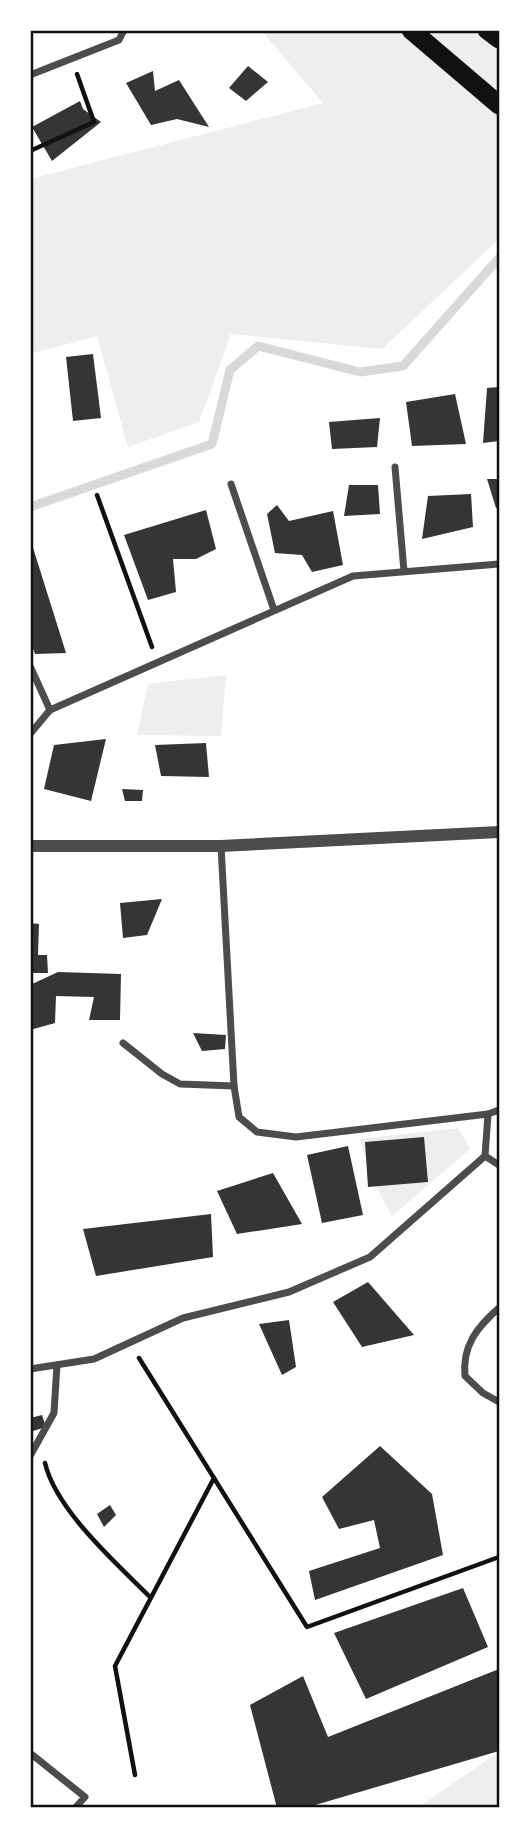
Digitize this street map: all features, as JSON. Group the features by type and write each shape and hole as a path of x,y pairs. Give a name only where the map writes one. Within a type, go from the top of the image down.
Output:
{"highway":[{"path":"411,30 499,105"},
{"path":"486,30 499,39"}],"street":[{"path":"30,75 119,40 124,30"},
{"path":"395,467 404,571"},
{"path":"231,484 274,610"},
{"path":"30,734 50,710 353,576 499,564"},
{"path":"30,666 50,710"},
{"path":"30,846 221,846 499,832"},
{"path":"221,846 234,1086 239,1117 257,1132 296,1137 488,1114 499,1110"},
{"path":"123,1043 162,1074 180,1084 234,1086"},
{"path":"30,1369 94,1359 183,1318 289,1292 370,1258 485,1156 488,1114"},
{"path":"485,1156 499,1165"},
{"path":"499,1308 479,1326 463,1357 465,1376 483,1393 499,1402"},
{"path":"30,1456 54,1413 57,1365"},
{"path":"30,1753 85,1797 75,1808"}],"path":[{"path":"30,151 94,121 71,58"},
{"path":"97,495 157,661"},
{"path":"130,1342 307,1627 499,1557"},
{"path":"40,1438 49,1479 55,1489 75,1517 150,1597"},
{"path":"135,1775 115,1666 214,1478"}],"shaded area":[{"path":"261,30 499,30 499,239 382,349 231,334 199,422 128,447 97,336 30,354 30,179 323,103"},
{"path":"226,675 221,736 137,735 148,684"},
{"path":"458,1128 470,1149 392,1216 372,1179 360,1139"},
{"path":"499,1752 499,1808 417,1808"}],"building":[{"path":"248,66 268,82 246,101 229,88"},
{"path":"153,71 155,91 179,80 209,127 177,119 151,125 126,83"},
{"path":"80,101 83,109 101,122 52,161 32,127"},
{"path":"93,354 101,418 73,421 66,357"},
{"path":"499,387 499,441 483,443 487,388"},
{"path":"455,394 466,444 412,446 406,402"},
{"path":"380,418 377,447 332,449 329,422"},
{"path":"487,479 499,479 499,509 496,508"},
{"path":"349,485 378,485 380,514 344,516"},
{"path":"471,494 473,527 422,539 428,496"},
{"path":"277,505 289,521 333,511 343,565 312,572 302,555 275,553 267,514"},
{"path":"206,510 216,549 196,559 173,559 176,592 148,600 124,535"},
{"path":"30,538 66,653 35,654 30,640"},
{"path":"106,739 91,801 44,789 54,745"},
{"path":"206,743 209,777 161,776 155,745"},
{"path":"122,789 143,790 142,801 125,801"},
{"path":"162,899 147,935 123,938 120,903"},
{"path":"30,923 39,924 38,955 47,955 48,973 30,973"},
{"path":"58,972 121,974 120,1020 89,1020 94,997 56,996 55,1023 30,1030 30,985"},
{"path":"193,1033 226,1035 225,1049 202,1051"},
{"path":"424,1137 428,1182 368,1187 365,1142"},
{"path":"348,1146 363,1215 322,1223 307,1155"},
{"path":"273,1173 302,1224 237,1234 217,1191"},
{"path":"211,1214 213,1257 96,1276 83,1229"},
{"path":"368,1282 414,1335 362,1347 333,1302"},
{"path":"289,1320 296,1367 282,1375 259,1324"},
{"path":"42,1415 46,1427 30,1432 30,1418"},
{"path":"380,1446 432,1494 443,1555 315,1600 309,1571 380,1548 374,1520 339,1529 322,1497"},
{"path":"110,1505 116,1515 104,1527 97,1514"},
{"path":"463,1588 488,1647 366,1699 334,1633"},
{"path":"499,1669 499,1751 305,1808 277,1808 250,1705 303,1676 328,1737"}],"waterway":[{"path":"30,507 212,444 230,370 258,346 360,372 403,366 499,258"}]}
